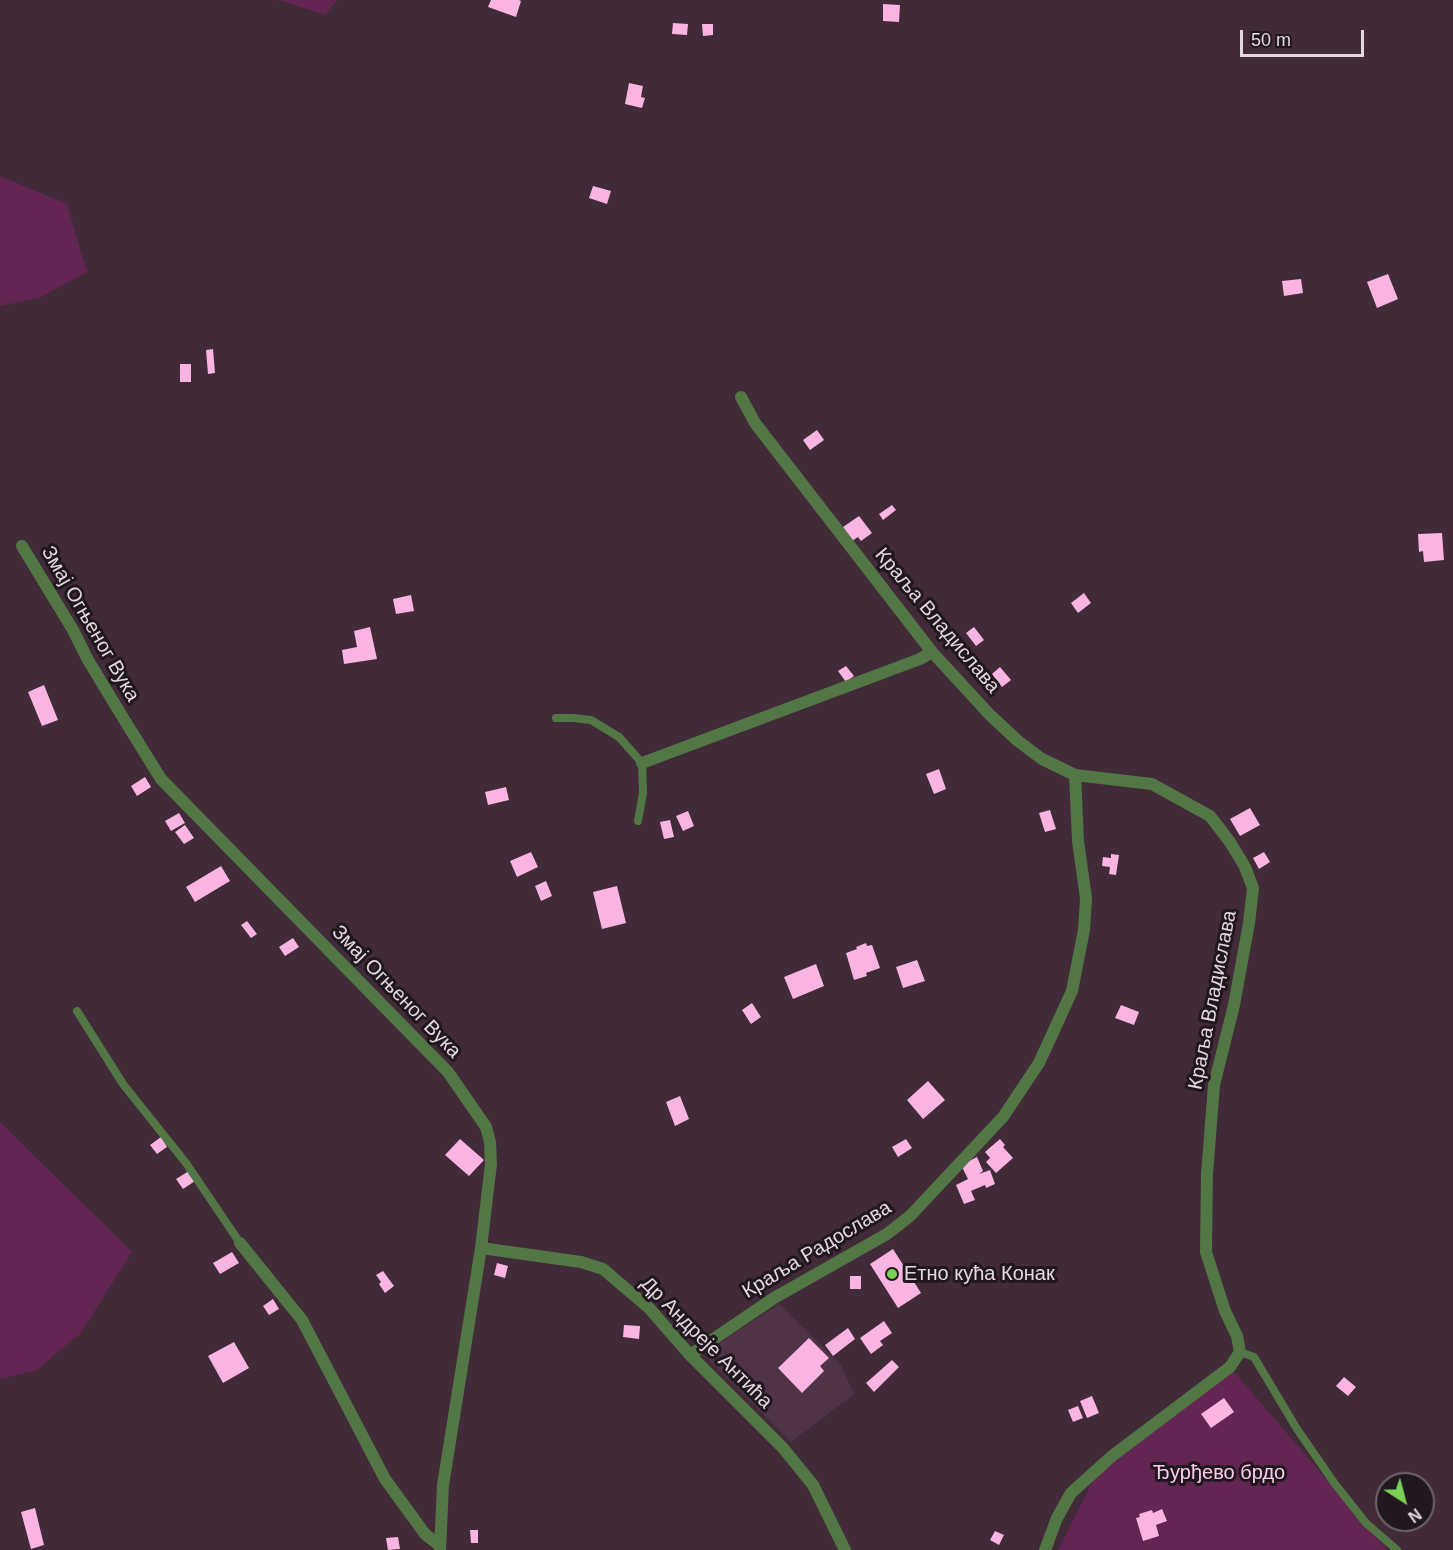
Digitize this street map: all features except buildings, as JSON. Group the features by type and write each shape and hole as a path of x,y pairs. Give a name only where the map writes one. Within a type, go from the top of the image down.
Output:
{"street":[{"name":"Краља Владислава","path":"741,397 755,423 932,652 990,715 1042,759 1075,775 1152,784 1210,816 1245,867 1253,888 1234,1005 1214,1085 1207,1174 1206,1252 1225,1311 1237,1336 1240,1352"},
{"name":"Змај Огњеног Вука","path":"22,546 73,630 112,701 161,779 448,1072 486,1127 490,1142 491,1164 481,1248 443,1485 440,1547"},
{"path":"642,763 920,659 932,652"},
{"name":"Краља Радослава","path":"690,1355 774,1298 869,1245 910,1216 1003,1117 1039,1063 1072,991 1084,930 1086,898 1078,841 1075,775"},
{"path":"240,1243 302,1320 385,1479 425,1534 440,1547"},
{"name":"Др Андреје Антића","path":"481,1248 580,1262 603,1269 650,1308 690,1355 783,1448 813,1485 845,1550"},
{"path":"1045,1550 1057,1518 1071,1493 1112,1456 1230,1367 1240,1352"}],"lane":[{"path":"556,718 591,720 619,737 642,763 643,793 638,821"},
{"path":"77,1011 123,1084 186,1163 240,1243"},
{"path":"1240,1352 1254,1357 1297,1429 1335,1484 1366,1523 1397,1550"}],"shaded area":[{"path":"779,1304 841,1365 854,1394 791,1442 710,1361 710,1349"}],"green space":[{"path":"279,0 337,0 325,15"},
{"path":"0,176 67,204 87,272 39,298 0,306"},
{"path":"0,1122 132,1252 80,1334 35,1371 0,1379"},
{"name":"Ђурђево брдо","path":"1230,1367 1387,1550 1058,1550 1100,1467"}],"place":[{"name":"Етно кућа Конак","path":"892,1274"}]}
